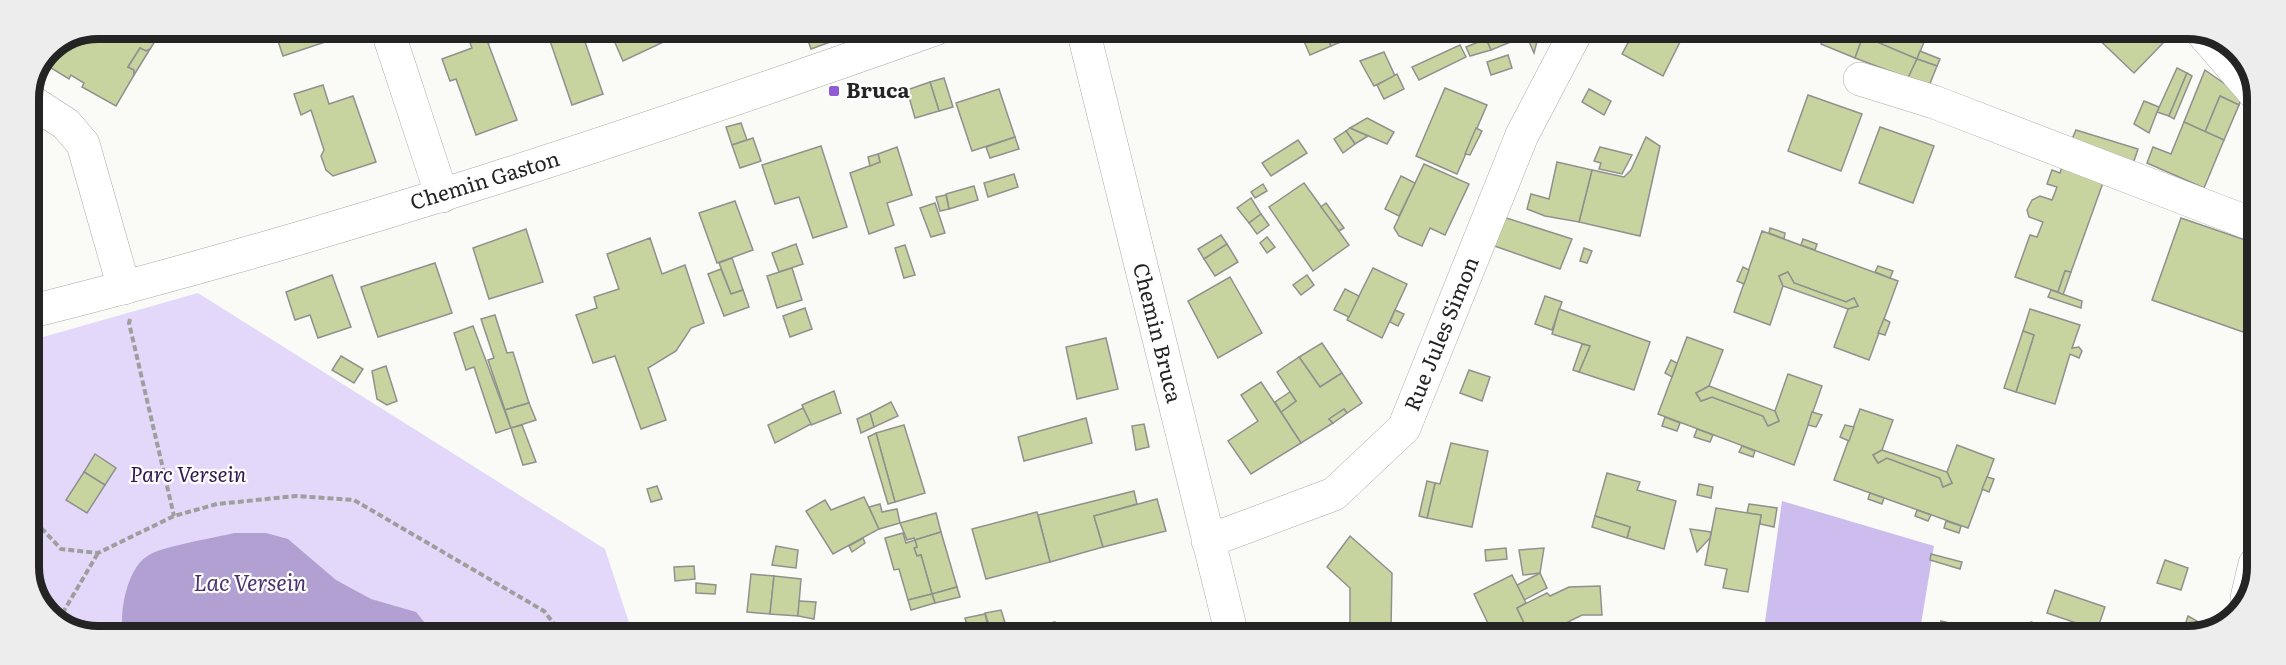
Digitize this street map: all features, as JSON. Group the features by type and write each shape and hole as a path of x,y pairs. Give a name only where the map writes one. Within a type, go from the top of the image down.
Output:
{"street":[{"path":"390,39 442,196"},
{"name":"Chemin Gaston","path":"39,309 136,285 442,196 689,116 907,39"},
{"name":"Chemin Bruca","path":"1085,39 1230,626"},
{"name":"Rue Jules Simon","path":"1208,541 1334,494 1404,428 1522,135 1572,39"},
{"path":"2213,44 2245,81"},
{"path":"1860,79 1934,102 2247,222"},
{"path":"39,107 66,124 83,144 136,285"}],"path":[{"path":"136,285 129,323 174,516"},
{"path":"39,526 61,549 98,553 174,516 218,504 296,496 354,500 544,611 556,626"},
{"path":"62,614 98,553"}],"green space":[{"name":"Parc Versein","path":"198,293 605,549 630,626 98,626 72,620 51,603 42,586 39,571 39,338"}],"shaded area":[{"path":"1782,501 1934,546 1921,626 1764,626"}],"water":[{"name":"Lac Versein","path":"234,533 266,533 288,539 336,580 371,599 416,612 426,626 122,626 126,591 141,561 166,548"}],"building":[{"path":"98,39 156,39 150,49 146,51 140,48 128,67 134,70 134,75 116,106 82,87 84,83 71,75 69,79 48,66 56,56 75,43"},
{"path":"277,39 334,39 283,56"},
{"path":"469,39 502,39 488,43 517,120 476,135 456,79 450,81 442,59 472,48"},
{"path":"549,39 584,39 603,94 572,105"},
{"path":"613,39 670,39 623,61"},
{"path":"808,39 838,39 811,49"},
{"path":"1303,39 1328,39 1331,46 1310,55"},
{"path":"1328,39 1348,39 1331,46"},
{"path":"1486,39 1512,39 1513,41 1491,50"},
{"path":"1486,39 1491,50 1470,56 1466,47"},
{"path":"1528,39 1538,39 1534,53"},
{"path":"1630,39 1682,39 1663,76 1622,54"},
{"path":"1823,39 1862,39 1855,58 1821,44"},
{"path":"1862,39 1870,39 1917,59 1908,78 1855,58"},
{"path":"1869,39 1883,39 1881,45"},
{"path":"1883,39 1925,39 1917,59 1881,45"},
{"path":"2098,39 2159,39 2163,43 2134,73"},
{"path":"1460,45 1466,57 1419,80 1412,67"},
{"path":"140,48 146,51 150,49 134,75 134,70 128,67"},
{"path":"1920,51 1940,59 1937,66 1917,59"},
{"path":"1384,52 1395,76 1374,86 1360,61"},
{"path":"1508,55 1512,68 1491,75 1487,62"},
{"path":"1917,59 1937,66 1929,86 1908,78"},
{"path":"2177,68 2187,73 2169,116 2157,112"},
{"path":"2205,70 2242,96 2239,105 2220,96 2205,132 2184,122"},
{"path":"2187,73 2192,76 2174,119 2169,116"},
{"path":"1397,74 1404,89 1384,99 1377,85"},
{"path":"944,78 953,107 939,111 930,82"},
{"path":"930,82 939,111 915,118 907,90"},
{"path":"323,85 329,104 353,96 376,162 333,176 326,170 321,156 324,150 311,110 301,115 294,94"},
{"path":"1445,88 1487,105 1457,174 1416,156"},
{"path":"999,89 1015,137 972,151 956,103"},
{"path":"1589,89 1611,101 1604,115 1582,102"},
{"path":"1808,95 1862,114 1841,171 1788,151"},
{"path":"2220,96 2239,105 2224,140 2205,132"},
{"path":"2144,101 2159,107 2149,133 2134,124"},
{"path":"1367,118 1394,132 1387,144 1350,128"},
{"path":"2184,122 2224,140 2204,188 2147,163 2153,147 2171,154"},
{"path":"741,123 747,140 732,145 726,127"},
{"path":"1880,127 1934,146 1913,203 1859,183"},
{"path":"1350,128 1368,136 1355,144 1346,131"},
{"path":"1476,128 1482,131 1470,155 1465,154"},
{"path":"2076,130 2138,149 2133,164 2072,139"},
{"path":"1346,131 1355,144 1343,153 1334,139"},
{"path":"1015,137 1019,149 990,158 986,147"},
{"path":"1646,137 1660,146 1640,236 1579,222 1592,170 1624,177 1631,170"},
{"path":"753,138 761,161 740,168 732,145"},
{"path":"1298,140 1307,153 1271,176 1262,163"},
{"path":"821,146 847,227 813,238 799,197 775,204 762,165"},
{"path":"897,147 912,195 887,203 894,225 869,234 850,173 880,162 878,154"},
{"path":"1600,147 1632,155 1622,174 1599,169 1601,163 1594,161"},
{"path":"878,154 880,162 870,166 868,157"},
{"path":"1557,162 1592,170 1579,222 1545,216 1527,209 1531,194 1549,199"},
{"path":"1424,164 1469,184 1445,235 1430,228 1422,246 1399,236 1394,228"},
{"path":"2063,164 2104,180 2071,272 2065,271 2058,292 2015,277 2030,235 2037,237 2043,222 2029,217 2027,210 2032,200 2040,196 2052,200 2057,187 2047,184 2052,170 2060,173"},
{"path":"1014,174 1018,187 988,197 984,183"},
{"path":"1401,176 1415,183 1399,216 1385,209"},
{"path":"1304,183 1349,245 1313,271 1269,207"},
{"path":"1263,184 1267,191 1255,198 1251,192"},
{"path":"974,186 978,200 949,209 946,194"},
{"path":"946,195 949,209 940,211 936,197"},
{"path":"1251,198 1261,214 1249,223 1237,208"},
{"path":"735,201 753,250 717,263 699,213"},
{"path":"935,203 945,233 931,237 920,208"},
{"path":"1326,203 1344,228 1339,231 1321,207"},
{"path":"1261,214 1269,225 1257,234 1249,223"},
{"path":"1497,215 1572,239 1560,269 1486,243"},
{"path":"2181,218 2247,241 2246,333 2152,300"},
{"path":"1770,228 1785,233 1784,239 1769,233"},
{"path":"526,229 543,282 489,299 473,248"},
{"path":"1762,231 1898,281 1869,360 1834,347 1848,309 1858,306 1854,298 1846,302 1794,283 1788,272 1779,276 1783,286 1770,325 1734,312"},
{"path":"1221,235 1227,244 1204,259 1198,249"},
{"path":"1267,237 1275,247 1267,253 1260,243"},
{"path":"650,238 662,274 685,265 704,323 691,328 676,351 648,368 666,420 641,429 615,356 593,363 576,315 597,308 594,297 619,289 607,254"},
{"path":"1803,239 1817,244 1815,250 1801,245"},
{"path":"796,244 803,264 779,272 772,253"},
{"path":"1227,244 1238,262 1215,276 1204,259"},
{"path":"905,245 915,275 904,278 895,248"},
{"path":"1584,248 1592,251 1587,263 1580,261"},
{"path":"732,258 743,290 731,294 719,263"},
{"path":"435,263 452,313 378,337 361,287"},
{"path":"1878,266 1893,271 1890,278 1875,272"},
{"path":"1743,267 1749,270 1744,284 1737,281"},
{"path":"792,268 802,300 777,308 767,276"},
{"path":"1373,268 1407,284 1382,338 1347,320"},
{"path":"721,269 731,294 743,290 749,307 724,316 708,274"},
{"path":"2065,271 2071,272 2063,295 2058,292"},
{"path":"1788,272 1794,283 1846,302 1854,298 1858,306 1848,309 1783,286 1779,276"},
{"path":"332,275 351,327 318,338 310,315 295,320 286,292"},
{"path":"1307,275 1314,285 1301,295 1293,285"},
{"path":"1230,277 1262,333 1218,358 1188,301"},
{"path":"1345,289 1359,296 1349,317 1334,310"},
{"path":"2051,290 2082,301 2081,308 2048,297"},
{"path":"1545,296 1562,302 1552,330 1535,324"},
{"path":"805,308 812,329 790,337 783,316"},
{"path":"1559,309 1650,342 1634,390 1579,372 1590,346 1552,334"},
{"path":"2030,309 2080,325 2072,348 2079,347 2082,351 2079,358 2070,354 2055,404 2016,392 2034,335 2023,331"},
{"path":"1395,310 1404,314 1398,326 1390,322"},
{"path":"495,315 507,353 513,352 529,403 505,410 488,360 494,358 481,319"},
{"path":"1884,319 1890,322 1885,335 1878,333"},
{"path":"473,326 511,428 496,433 474,367 466,370 454,333"},
{"path":"2023,331 2034,335 2016,392 2004,388"},
{"path":"1687,337 1723,350 1709,386 1696,393 1701,401 1712,397 1763,416 1768,426 1779,421 1775,411 1788,374 1822,386 1794,465 1658,414"},
{"path":"1106,338 1118,389 1077,399 1066,347"},
{"path":"1322,343 1342,373 1320,387 1299,357"},
{"path":"1582,344 1590,346 1579,372 1573,370"},
{"path":"341,356 363,369 354,383 332,370"},
{"path":"1299,357 1320,387 1342,373 1362,403 1347,413 1344,409 1329,419 1333,423 1301,443 1281,412 1296,401 1277,372"},
{"path":"1671,360 1677,363 1672,377 1665,373"},
{"path":"386,366 397,401 387,405 377,399 372,371"},
{"path":"1469,370 1490,377 1482,401 1460,393"},
{"path":"1261,382 1301,443 1251,474 1228,441 1258,421 1241,395"},
{"path":"1709,386 1775,411 1779,421 1768,426 1763,416 1712,397 1701,401 1696,393"},
{"path":"834,391 841,413 811,425 802,405"},
{"path":"1290,392 1296,401 1281,412 1275,402"},
{"path":"891,402 898,416 874,427 870,413"},
{"path":"529,403 536,420 511,428 505,410"},
{"path":"803,408 811,424 775,443 768,425"},
{"path":"1344,409 1347,413 1333,423 1329,419"},
{"path":"1860,409 1893,420 1882,450 1873,455 1878,463 1887,458 1940,478 1943,487 1952,483 1947,472 1957,445 1994,459 1968,528 1834,480"},
{"path":"1812,412 1822,415 1816,427 1808,425"},
{"path":"870,413 874,427 861,433 857,419"},
{"path":"1665,417 1680,423 1677,431 1662,426"},
{"path":"1086,418 1092,443 1024,461 1018,437"},
{"path":"1144,424 1149,447 1136,450 1132,426"},
{"path":"522,425 536,462 523,465 511,428"},
{"path":"904,425 925,493 895,502 876,433"},
{"path":"1845,425 1854,427 1849,441 1840,437"},
{"path":"1697,429 1713,435 1710,442 1694,437"},
{"path":"876,433 895,502 888,504 868,437"},
{"path":"1451,443 1488,451 1472,527 1427,518 1435,483 1440,484"},
{"path":"1742,446 1755,451 1753,457 1739,452"},
{"path":"1882,450 1947,472 1952,483 1943,487 1940,478 1887,458 1878,463 1873,455"},
{"path":"95,454 116,468 105,485 84,472"},
{"path":"84,472 105,485 87,513 66,500"},
{"path":"1607,473 1640,482 1637,490 1676,501 1664,549 1627,538 1630,527 1595,516"},
{"path":"1987,477 1994,479 1989,492 1982,489"},
{"path":"1427,481 1435,483 1427,518 1419,516"},
{"path":"1699,484 1713,487 1711,498 1697,495"},
{"path":"657,486 662,499 651,502 647,489"},
{"path":"1134,491 1137,504 1094,516 1103,547 1050,562 1038,515"},
{"path":"1870,493 1884,498 1882,504 1868,499"},
{"path":"864,497 879,529 833,554 806,511 825,500 831,510"},
{"path":"1157,499 1166,531 1103,547 1094,516"},
{"path":"880,504 882,512 897,509 900,523 879,529 869,507"},
{"path":"1749,504 1777,508 1774,527 1760,524 1761,515 1747,513"},
{"path":"1716,508 1761,515 1748,592 1723,588 1727,569 1705,565"},
{"path":"1917,510 1931,515 1928,521 1915,516"},
{"path":"1037,512 1050,562 986,579 972,529"},
{"path":"936,513 941,532 915,540 914,538 907,540 900,523"},
{"path":"1595,516 1630,527 1627,538 1592,527"},
{"path":"1946,521 1961,526 1959,533 1944,528"},
{"path":"1690,529 1711,532 1710,538 1697,552"},
{"path":"941,532 957,587 932,594 921,555 917,556 914,548 917,547 915,540"},
{"path":"903,533 906,543 915,540 917,547 914,548 917,556 921,555 932,594 908,600 899,569 894,570 885,538"},
{"path":"1350,536 1392,573 1391,626 1350,626 1350,588 1327,567"},
{"path":"863,538 865,543 852,552 849,546"},
{"path":"776,546 798,550 796,568 772,565"},
{"path":"1506,548 1507,559 1486,561 1485,550"},
{"path":"1544,548 1540,573 1523,575 1519,550"},
{"path":"1931,554 1962,562 1960,569 1930,560"},
{"path":"2165,560 2188,568 2181,590 2157,583"},
{"path":"694,566 695,579 675,581 674,567"},
{"path":"1540,573 1547,588 1524,600 1517,585"},
{"path":"751,574 774,576 770,614 747,612"},
{"path":"1512,575 1526,603 1517,608 1525,626 1489,626 1474,594"},
{"path":"774,576 801,579 798,616 770,614"},
{"path":"696,583 716,585 715,594 696,593"},
{"path":"1600,586 1602,615 1582,615 1560,626 1525,626 1517,608 1547,593 1550,596 1569,587"},
{"path":"957,587 960,597 935,603 932,594"},
{"path":"2055,590 2105,607 2098,626 2085,626 2047,613"},
{"path":"932,594 935,603 911,610 908,600"},
{"path":"799,601 816,602 814,619 798,616"},
{"path":"1001,610 1006,626 989,626 985,613"},
{"path":"985,614 988,626 967,626 965,618"},
{"path":"2188,616 2197,621 2196,625 2185,626"},
{"path":"1941,621 1963,626 1940,626"},
{"path":"1055,622 1056,626 1038,626"},
{"path":"2031,622 2042,626 2029,626"}],"place":[{"name":"Bruca","path":"834,91"}]}
